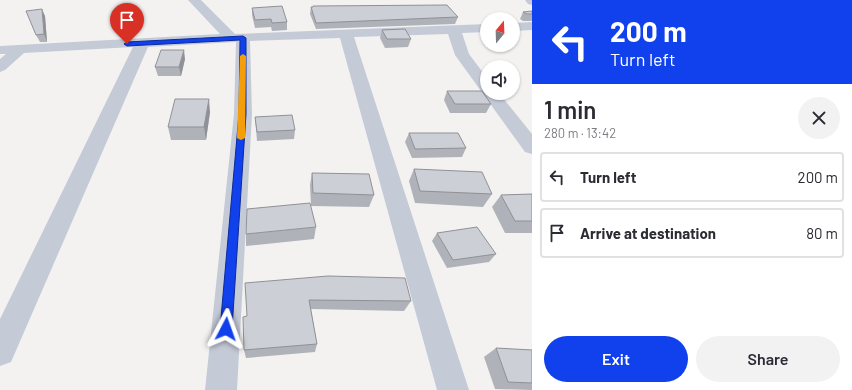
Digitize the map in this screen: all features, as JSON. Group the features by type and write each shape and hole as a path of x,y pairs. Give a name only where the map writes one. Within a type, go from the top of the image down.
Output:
{"street":[{"path":"194,0 237,38 243,114 221,390"},
{"path":"520,27 532,26"},
{"path":"0,50 237,38 480,28"},
{"path":"454,30 462,55 480,79"},
{"path":"346,34 453,390"},
{"path":"0,351 142,43"},
{"path":"0,67 20,49"},
{"path":"495,100 532,147"}],"building":[{"path":"447,5 458,17 316,23 311,7 313,6"},
{"path":"282,6 287,22 272,23 271,19 255,20 252,8"},
{"path":"42,9 44,34 36,35 26,11"},
{"path":"532,11 532,14 523,12"},
{"path":"405,29 411,39 387,39 382,30"},
{"path":"161,50 184,50 179,67 155,67"},
{"path":"447,91 480,91 480,100 488,100 491,104 455,104"},
{"path":"175,99 209,99 204,127 168,127"},
{"path":"292,115 295,130 257,132 255,117"},
{"path":"409,133 458,133 466,148 415,149"},
{"path":"414,169 482,172 492,194 420,191"},
{"path":"312,173 369,174 374,195 313,193"},
{"path":"532,194 532,221 515,221 501,195"},
{"path":"310,203 316,227 246,234 247,209"},
{"path":"477,227 496,254 453,260 437,233"},
{"path":"328,276 405,278 411,301 309,300 317,344 244,350 243,317 247,316 245,283"},
{"path":"496,348 532,350 532,383 508,382"}],"slow traffic":[{"path":"241,138 243,114 243,56"}],"route":[{"path":"127,44 243,38 243,114 226,329"}]}
